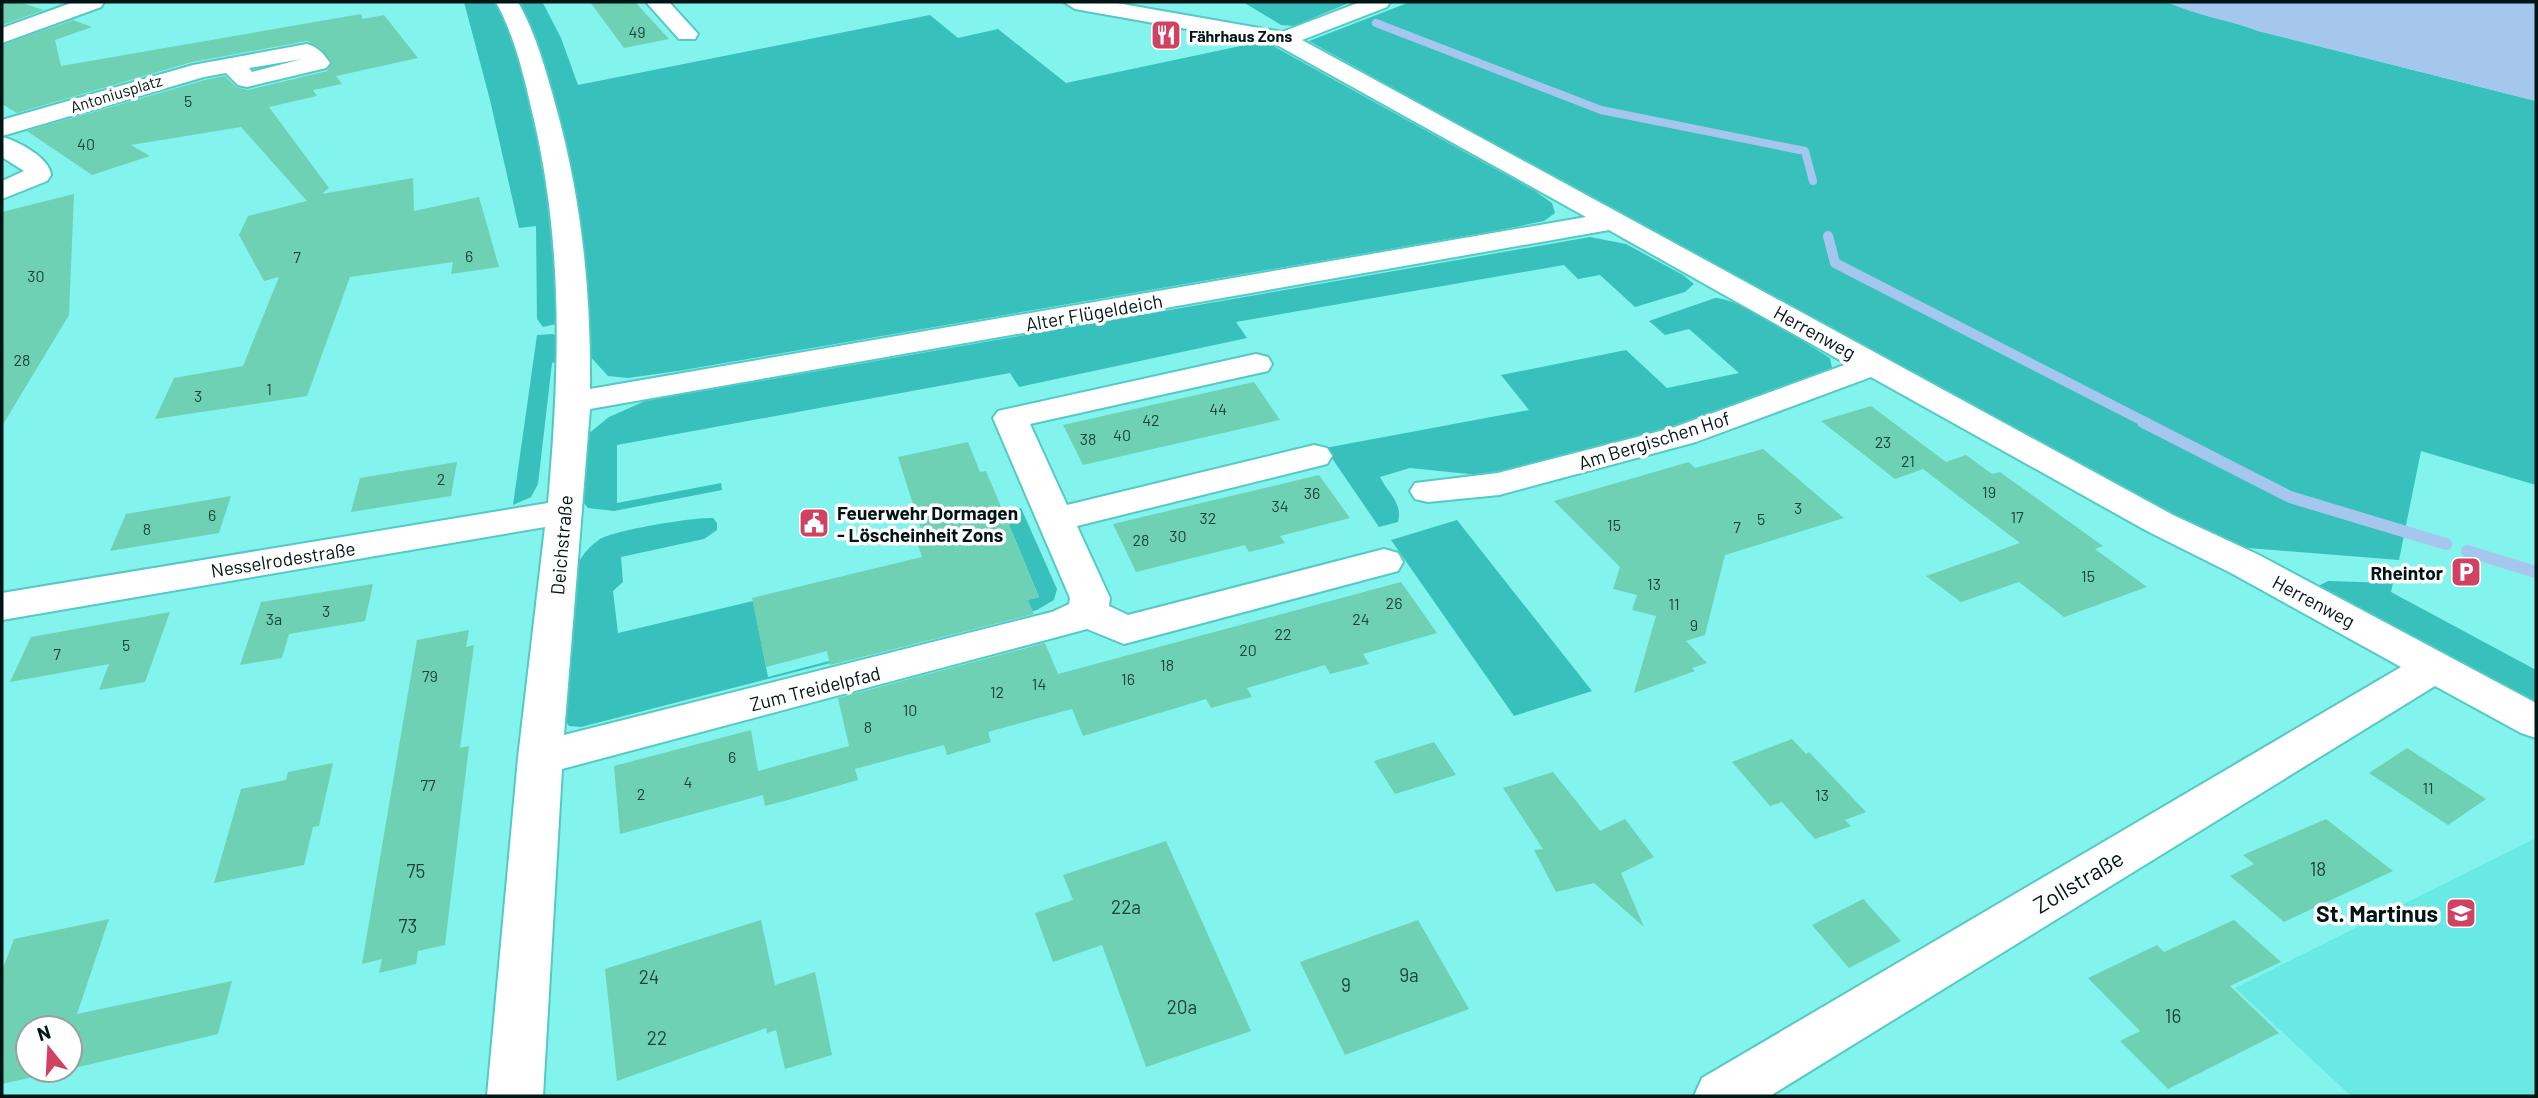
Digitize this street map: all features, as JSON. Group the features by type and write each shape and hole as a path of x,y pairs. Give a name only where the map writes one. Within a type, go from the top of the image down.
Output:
{"street":[{"path":"2,36 93,2"},
{"name":"Deichstraße","path":"507,2 523,34 546,109 564,183 573,252 574,402 540,758 515,1096"},
{"path":"657,2 687,34"},
{"name":"Herrenweg","path":"1075,2 1284,39 2160,523 2245,564 2536,722"},
{"path":"1284,39 1379,2"},
{"name":"Antoniusplatz","path":"2,128 161,79 232,65"},
{"path":"2,145 37,168 37,175 2,191"},
{"name":"Alter Flügeldeich","path":"574,402 1614,221"},
{"path":"1256,364 1010,418 1090,597 1088,612 1124,630 1384,562"},
{"name":"Am Bergischen Hof","path":"1428,491 1499,484 1684,435 1874,365"},
{"path":"1056,519 1314,456"},
{"name":"Nesselrodestraße","path":"2,606 564,512"},
{"name":"Zum Treidelpfad","path":"540,758 1064,624 1088,612"},
{"name":"Zollstraße","path":"1722,1096 2435,666"}],"shaded area":[{"path":"464,2 494,2 507,28 529,89 550,188 558,249 556,324 543,327 537,319 536,226 519,228"},
{"path":"515,2 541,2 544,5 561,38 578,85 930,15 958,38 998,29 1066,83 1264,41 1535,191 1552,203 1555,213 1544,221 1500,230 678,371 628,378 608,376 587,353 585,260 578,204 552,106 521,10"},
{"path":"1243,2 1351,2 1294,26 1281,25"},
{"path":"1410,2 2167,2 2258,31 2536,101 2536,485 2421,451 2399,560 2236,547 1671,243 1309,41"},
{"path":"2168,2 2536,2 2536,101 2259,31"},
{"path":"1590,237 1626,244 1683,275 1694,284 1685,292 1635,307 1600,275 1578,279 1564,265 1236,322 1247,338 1019,387 1010,373 617,445 617,503 721,483 722,490 614,511 588,508 584,503 588,434 609,417 645,401"},
{"path":"1715,298 1727,300 1773,322 1830,358 1832,368 1820,376 1725,412 1498,477 1410,468 1380,477 1397,504 1399,515 1398,522 1379,527 1325,448 1529,410 1501,375 1626,350 1667,388 1739,373 1689,329 1665,335 1649,321"},
{"path":"553,334 560,338 557,361 552,363 538,484 531,497 513,505 537,335"},
{"path":"1021,508 1057,589 1054,600 1037,610 581,727 569,726 565,720 578,563 588,550 608,535 655,525 713,518 717,523 717,530 704,539 621,557 623,582 613,591 618,633 753,601 768,677 970,624 967,616 1039,597 1004,513"},
{"path":"1457,520 1592,691 1514,716 1391,540"},
{"path":"2328,581 2393,583 2391,592 2536,670 2536,709 2313,589"},
{"name":"St. Martinus","path":"2536,838 2536,1096 2351,1096 2235,988"}],"building":[{"path":"2,2 19,2 44,10 2,25"},
{"path":"590,2 635,2 669,39 624,48"},
{"path":"361,14 363,19 384,15 418,58 336,76 342,84 313,90 317,96 269,107 329,188 322,194 413,178 414,211 479,197 499,267 451,274 453,262 350,277 307,396 155,419 174,378 243,366 279,277 264,281 239,235 248,216 307,201 241,127 131,145 150,156 92,175 27,131 205,80 225,76 236,87 248,90 327,71 332,62 319,47 307,41 192,62 17,113 2,104 2,45 73,20 92,27 55,40 61,66"},
{"path":"74,194 69,315 2,426 2,212"},
{"path":"1254,382 1280,420 1083,465 1063,425"},
{"path":"1871,406 1946,462 1966,455 1992,474 2000,472 2103,546 2095,549 2147,587 2064,617 2019,582 1961,602 1926,576 2020,543 1923,469 1895,479 1821,421"},
{"path":"968,442 980,472 986,471 1039,597 1028,600 1034,614 830,665 827,651 766,667 752,598 922,557 914,534 922,532 898,457"},
{"path":"1763,449 1844,518 1725,555 1705,635 1686,641 1707,663 1692,668 1695,671 1634,693 1656,616 1632,610 1637,595 1613,589 1620,567 1554,501 1689,462 1695,468"},
{"path":"457,462 451,496 351,512 360,478"},
{"path":"1319,475 1350,518 1280,536 1285,543 1249,552 1245,545 1136,572 1113,524"},
{"path":"231,496 219,533 110,551 126,514"},
{"path":"1401,582 1437,633 1363,654 1369,664 1330,674 1325,665 1247,688 1252,697 1211,708 1206,699 1083,736 1072,709 988,732 991,742 947,755 944,745 855,769 858,780 788,800 765,806 763,795 620,834 614,766 751,730 758,771 849,746 838,698 1045,643 1058,674"},
{"path":"373,584 365,621 289,634 282,658 240,665 261,602"},
{"path":"170,612 145,682 99,690 109,664 10,682 31,637"},
{"path":"469,630 466,647 474,645 460,748 469,746 445,945 418,951 416,964 379,973 382,959 362,964 417,640"},
{"path":"1792,739 1806,754 1809,752 1866,812 1845,820 1851,826 1815,839 1782,802 1770,806 1732,762"},
{"path":"1434,742 1456,775 1395,794 1374,761"},
{"path":"2407,748 2486,799 2448,825 2369,773"},
{"path":"333,763 319,826 313,827 304,865 214,883 241,789 286,780 288,772"},
{"path":"1553,772 1600,831 1625,819 1654,857 1621,873 1644,927 1594,883 1556,892 1534,850 1543,849 1503,788"},
{"path":"2326,819 2393,871 2284,922 2230,876 2254,864 2243,855"},
{"path":"1166,841 1251,1031 1146,1067 1102,945 1053,962 1035,913 1073,900 1063,875"},
{"path":"1863,899 1901,941 1849,968 1812,925"},
{"path":"109,919 77,1014 14,1014 14,1081 2,1084 2,971 14,939"},
{"path":"761,920 775,985 815,972 832,1055 785,1069 776,1030 767,1033 766,1028 617,1081 605,969"},
{"path":"1418,920 1469,1009 1345,1055 1300,962"},
{"path":"2234,920 2281,962 2230,986 2279,1033 2168,1089 2120,1041 2140,1031 2088,978 2157,945 2164,952"},
{"path":"232,981 218,1034 84,1066 84,1014 77,1014"}],"waterway":[{"path":"1376,23 1601,110 1805,151 1813,181"},
{"path":"1828,236 1835,263 2147,423"},
{"path":"2143,422 2290,497 2446,544"},
{"path":"2467,551 2536,572"}],"place":[{"name":"Fährhaus Zons","path":"1166,35"},
{"name":"Feuerwehr Dormagen - Löscheinheit Zons","path":"814,523"},
{"name":"Rheintor","path":"2466,572"},
{"name":"St. Martinus","path":"2461,913"}]}
